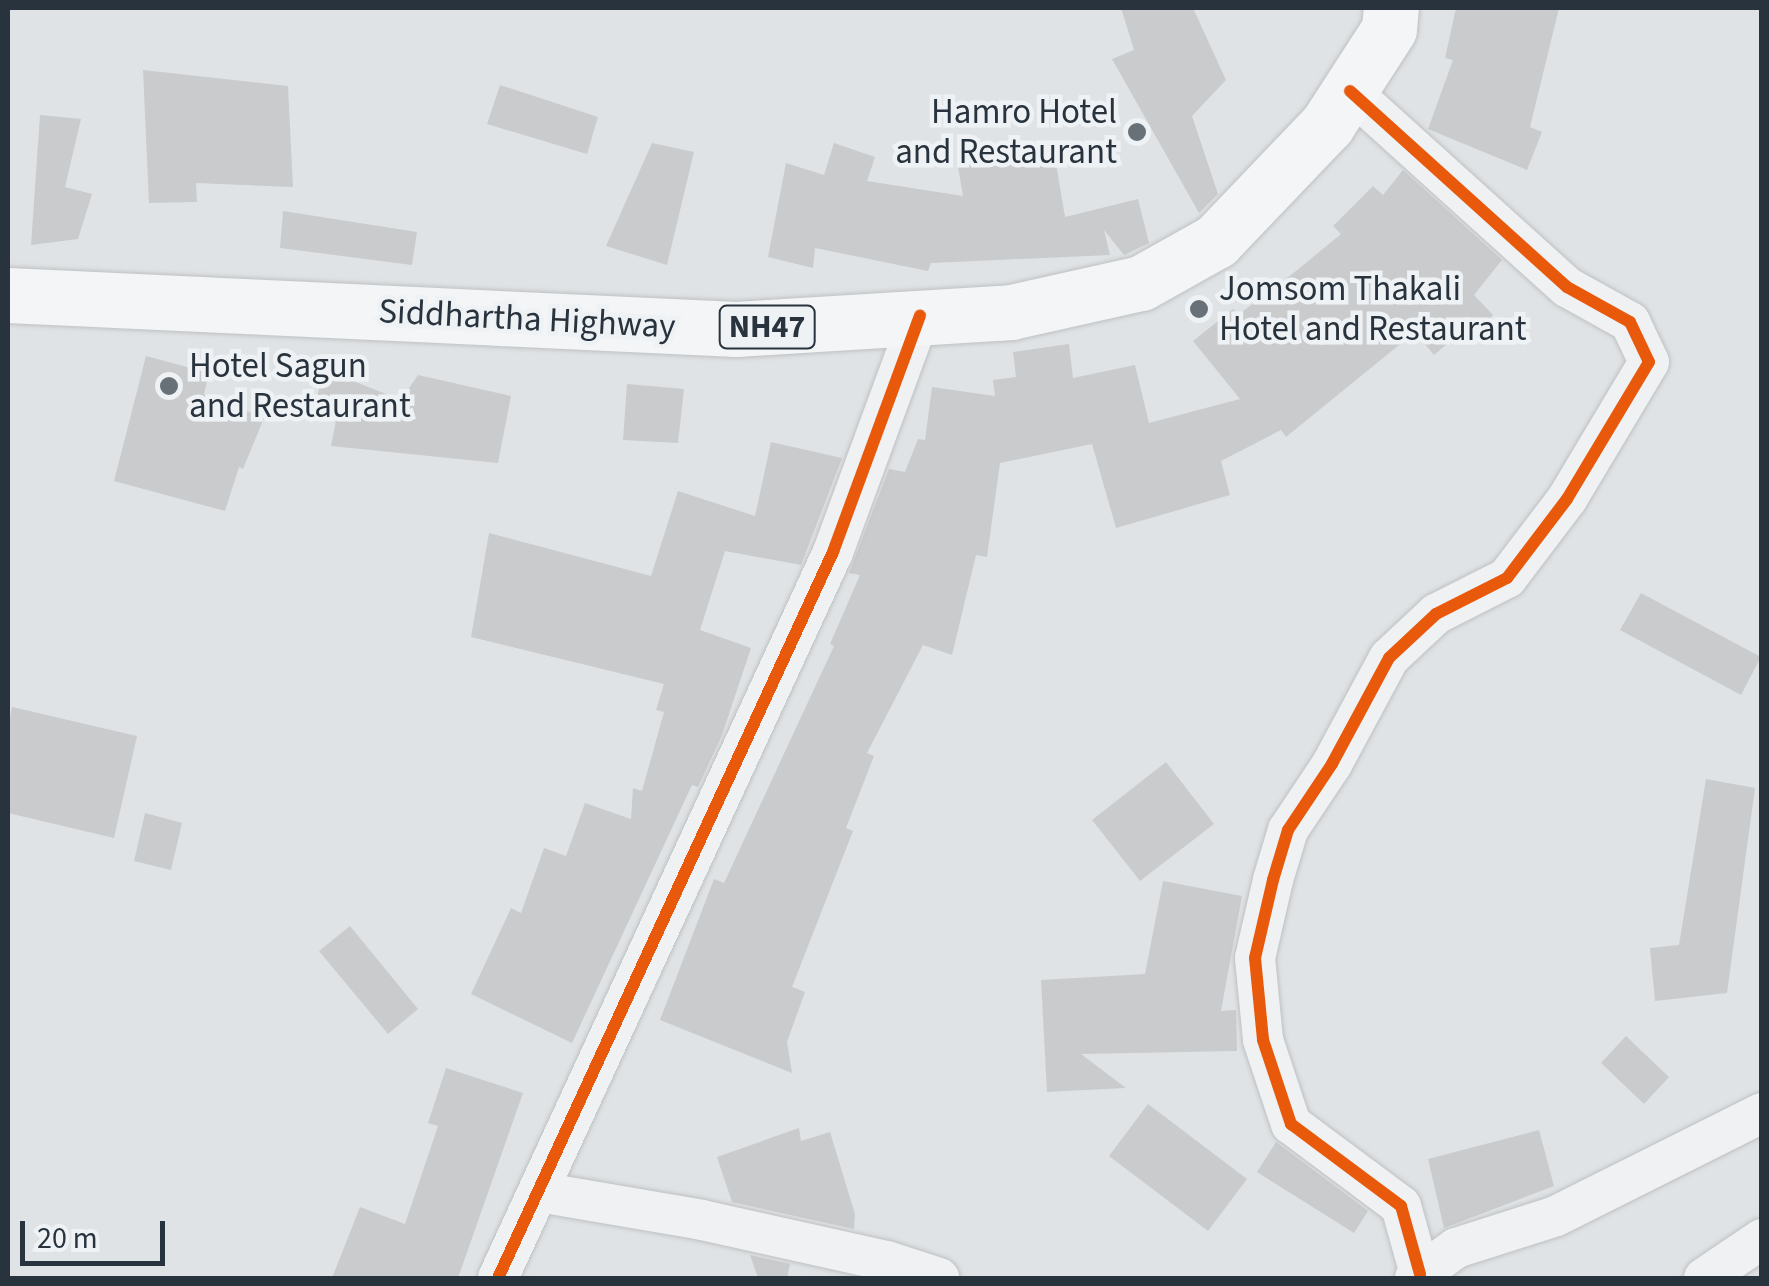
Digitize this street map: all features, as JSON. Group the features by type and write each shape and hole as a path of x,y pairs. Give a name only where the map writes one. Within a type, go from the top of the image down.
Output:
{"highway":[{"name":"Siddhartha Highway","path":"8,294 736,330 1011,312 1142,283 1216,241 1314,140 1389,29 1391,8"}],"street":[{"path":"1350,91 1567,286 1630,322 1649,362 1567,499 1507,578 1436,614 1389,658 1332,764 1288,830 1272,880 1255,958 1263,1040 1290,1124 1401,1206 1417,1276 1456,1248 1556,1216 1762,1113"},
{"path":"498,1278 832,552 920,315"},
{"path":"539,1192 702,1220 887,1261 939,1278"},
{"path":"1704,1278 1762,1239"}],"building":[{"path":"1121,8 1193,8 1226,80 1192,116 1218,194 1199,213 1112,59 1134,50"},
{"path":"1456,8 1559,8 1530,127 1542,132 1527,170 1428,129 1453,60 1445,58"},
{"path":"143,70 288,86 293,187 196,183 197,202 149,203"},
{"path":"500,85 598,117 587,154 487,124"},
{"path":"40,115 81,119 65,187 92,194 78,239 31,245"},
{"path":"652,143 694,152 667,265 606,246"},
{"path":"834,143 875,157 867,181 963,196 958,167 1054,152 1065,217 1138,199 1149,243 1124,255 1104,230 1110,255 931,263 928,271 815,248 813,268 768,257 786,163 824,175"},
{"path":"1403,170 1502,260 1474,295 1493,315 1466,341 1459,334 1434,355 1415,332 1286,437 1281,430 1221,461 1230,495 1116,528 1092,444 1000,463 987,557 976,555 952,655 923,645 867,753 874,756 846,828 853,831 792,987 805,992 787,1042 792,1073 660,1020 714,879 724,883 834,646 830,644 860,575 849,573 889,469 905,472 918,439 925,440 932,387 995,396 993,380 1016,377 1013,352 1069,344 1073,378 1135,365 1149,423 1240,399 1193,341 1233,309 1238,315 1296,271 1341,234 1333,226 1373,186 1383,195"},
{"path":"283,211 417,232 412,265 280,248"},
{"path":"146,356 209,373 204,394 264,418 243,469 239,467 225,511 114,481"},
{"path":"323,369 401,400 418,375 511,396 498,463 331,446 337,415 315,408"},
{"path":"627,384 684,389 678,443 623,440"},
{"path":"771,442 842,458 801,565 725,551 700,630 751,648 722,735 698,787 692,785 572,1043 471,994 511,908 521,913 544,848 566,856 585,803 631,819 633,788 642,791 664,712 656,710 664,684 471,637 489,533 651,576 678,491 755,516"},
{"path":"1641,593 1761,657 1741,695 1620,630"},
{"path":"12,707 137,736 114,838 8,813 8,729"},
{"path":"1166,762 1214,824 1140,881 1092,820"},
{"path":"1706,779 1755,788 1727,993 1655,1001 1650,948 1679,945"},
{"path":"145,813 182,823 171,870 134,861"},
{"path":"1163,881 1242,896 1221,1011 1236,1010 1237,1051 1081,1054 1126,1088 1047,1092 1041,980 1145,974"},
{"path":"350,926 418,1009 388,1034 319,951"},
{"path":"1626,1036 1669,1077 1644,1104 1601,1063"},
{"path":"446,1068 523,1093 458,1278 332,1278 360,1207 405,1224 438,1126 428,1123"},
{"path":"1148,1104 1247,1179 1208,1231 1109,1156"},
{"path":"799,1128 801,1141 830,1132 855,1214 854,1229 732,1202 717,1157"},
{"path":"1539,1130 1554,1186 1444,1228 1428,1159"},
{"path":"1276,1142 1368,1211 1354,1233 1257,1172"},
{"path":"750,1255 790,1264 787,1278 758,1278"}],"cycle path":[{"path":"1350,91 1567,287 1630,322 1649,362 1567,499 1507,578 1436,614 1389,658 1332,764 1288,830 1273,880 1255,958 1263,1040 1291,1124 1401,1206 1420,1274"},
{"path":"498,1278 833,552 920,315"}],"place":[{"name":"Hamro Hotel and Restaurant","path":"1137,132"},
{"name":"Jomsom Thakali Hotel and Restaurant","path":"1199,309"},
{"name":"Hotel Sagun and Restaurant","path":"169,386"}]}
